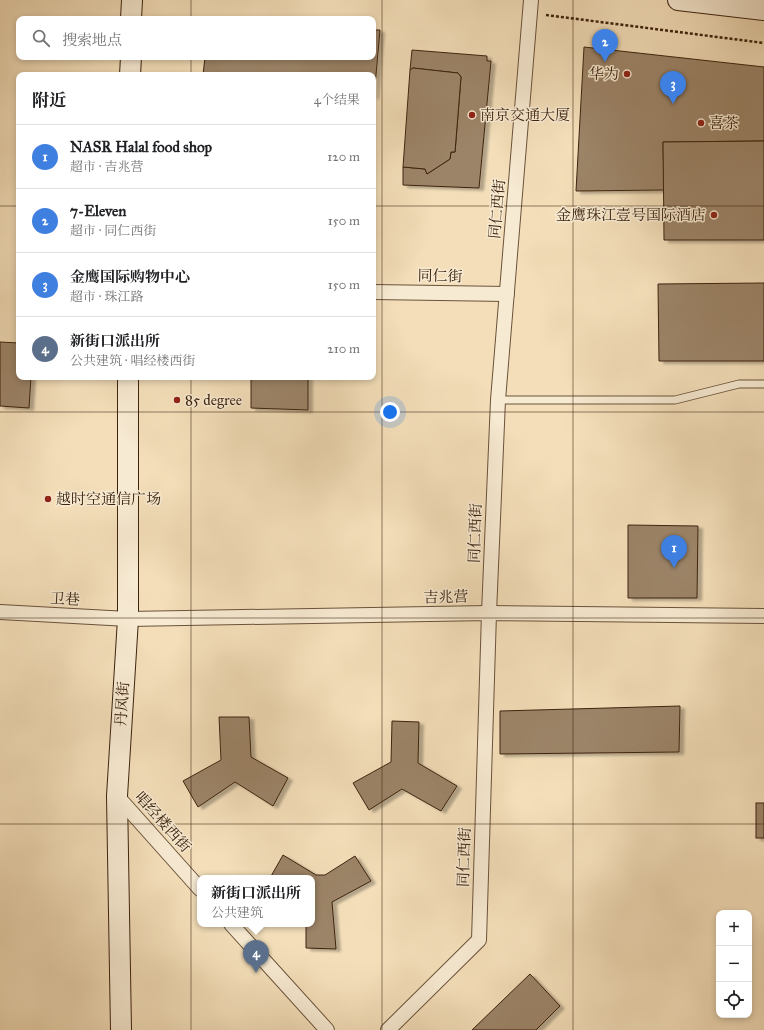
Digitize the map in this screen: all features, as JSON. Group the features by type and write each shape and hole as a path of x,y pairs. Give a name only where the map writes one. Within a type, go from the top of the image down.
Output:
{"main road":[{"path":"131,16 132,0"},
{"path":"678,0 764,10"},
{"path":"130,72 131,60"},
{"name":"丹凤街","path":"121,1030 117,796 128,619 128,380"}],"street":[{"name":"同仁西街","path":"388,1030 479,940 489,613 498,400 530,7"},
{"name":"同仁街","path":"376,292 507,294"},
{"name":"卫巷","path":"0,612 128,619"},
{"name":"吉兆营","path":"128,619 489,613 764,616"},
{"name":"唱经楼西街","path":"117,796 197,886"},
{"path":"234,927 327,1030"}],"lane":[{"path":"498,400 675,400 739,384 764,384"}],"path":[{"path":"530,7 764,43"}],"building":[{"path":"376,30 380,30 376,75 376,72 203,72 205,60 376,60"},
{"path":"584,47 764,67 764,141 663,142 664,190 576,191"},
{"name":"南京交通大厦","path":"412,50 487,56 487,61 491,61 479,188 403,185 403,167 425,169 427,174 450,159 451,152 455,152 461,77 458,73 413,68 410,70"},
{"path":"413,68 458,73 461,77 455,152 451,152 450,159 427,174 425,169 403,167 410,70"},
{"name":"金鹰珠江壹号国际酒店","path":"764,141 764,240 664,240 663,142"},
{"path":"764,283 764,361 659,361 658,284"},
{"path":"0,342 16,343 16,380 31,380 29,408 0,406"},
{"path":"251,380 308,380 308,410 251,408"},
{"path":"628,525 698,526 697,598 628,598"},
{"path":"680,706 679,752 500,754 500,711"},
{"path":"219,717 249,717 251,757 288,778 273,806 235,782 198,807 183,781 221,760"},
{"path":"392,721 419,722 418,763 457,786 441,811 402,789 369,810 353,783 391,762"},
{"path":"756,803 764,803 764,838 756,838"},
{"path":"283,855 316,875 325,875 355,856 371,881 332,902 336,949 306,948 306,927 315,927 315,875 272,875"},
{"path":"530,974 560,1006 536,1030 472,1030"}],"place":[{"name":"7-Eleven","path":"605,62"},
{"name":"华为","path":"627,74"},
{"name":"金鹰国际购物中心","path":"673,104"},
{"name":"南京交通大厦","path":"472,115"},
{"name":"喜茶","path":"701,123"},
{"name":"金鹰珠江壹号国际酒店","path":"714,215"},
{"name":"85 degree","path":"177,400"},
{"name":"越时空通信广场","path":"48,499"},
{"name":"NASR Halal food shop","path":"674,568"},
{"name":"新街口派出所","path":"256,973"}]}
